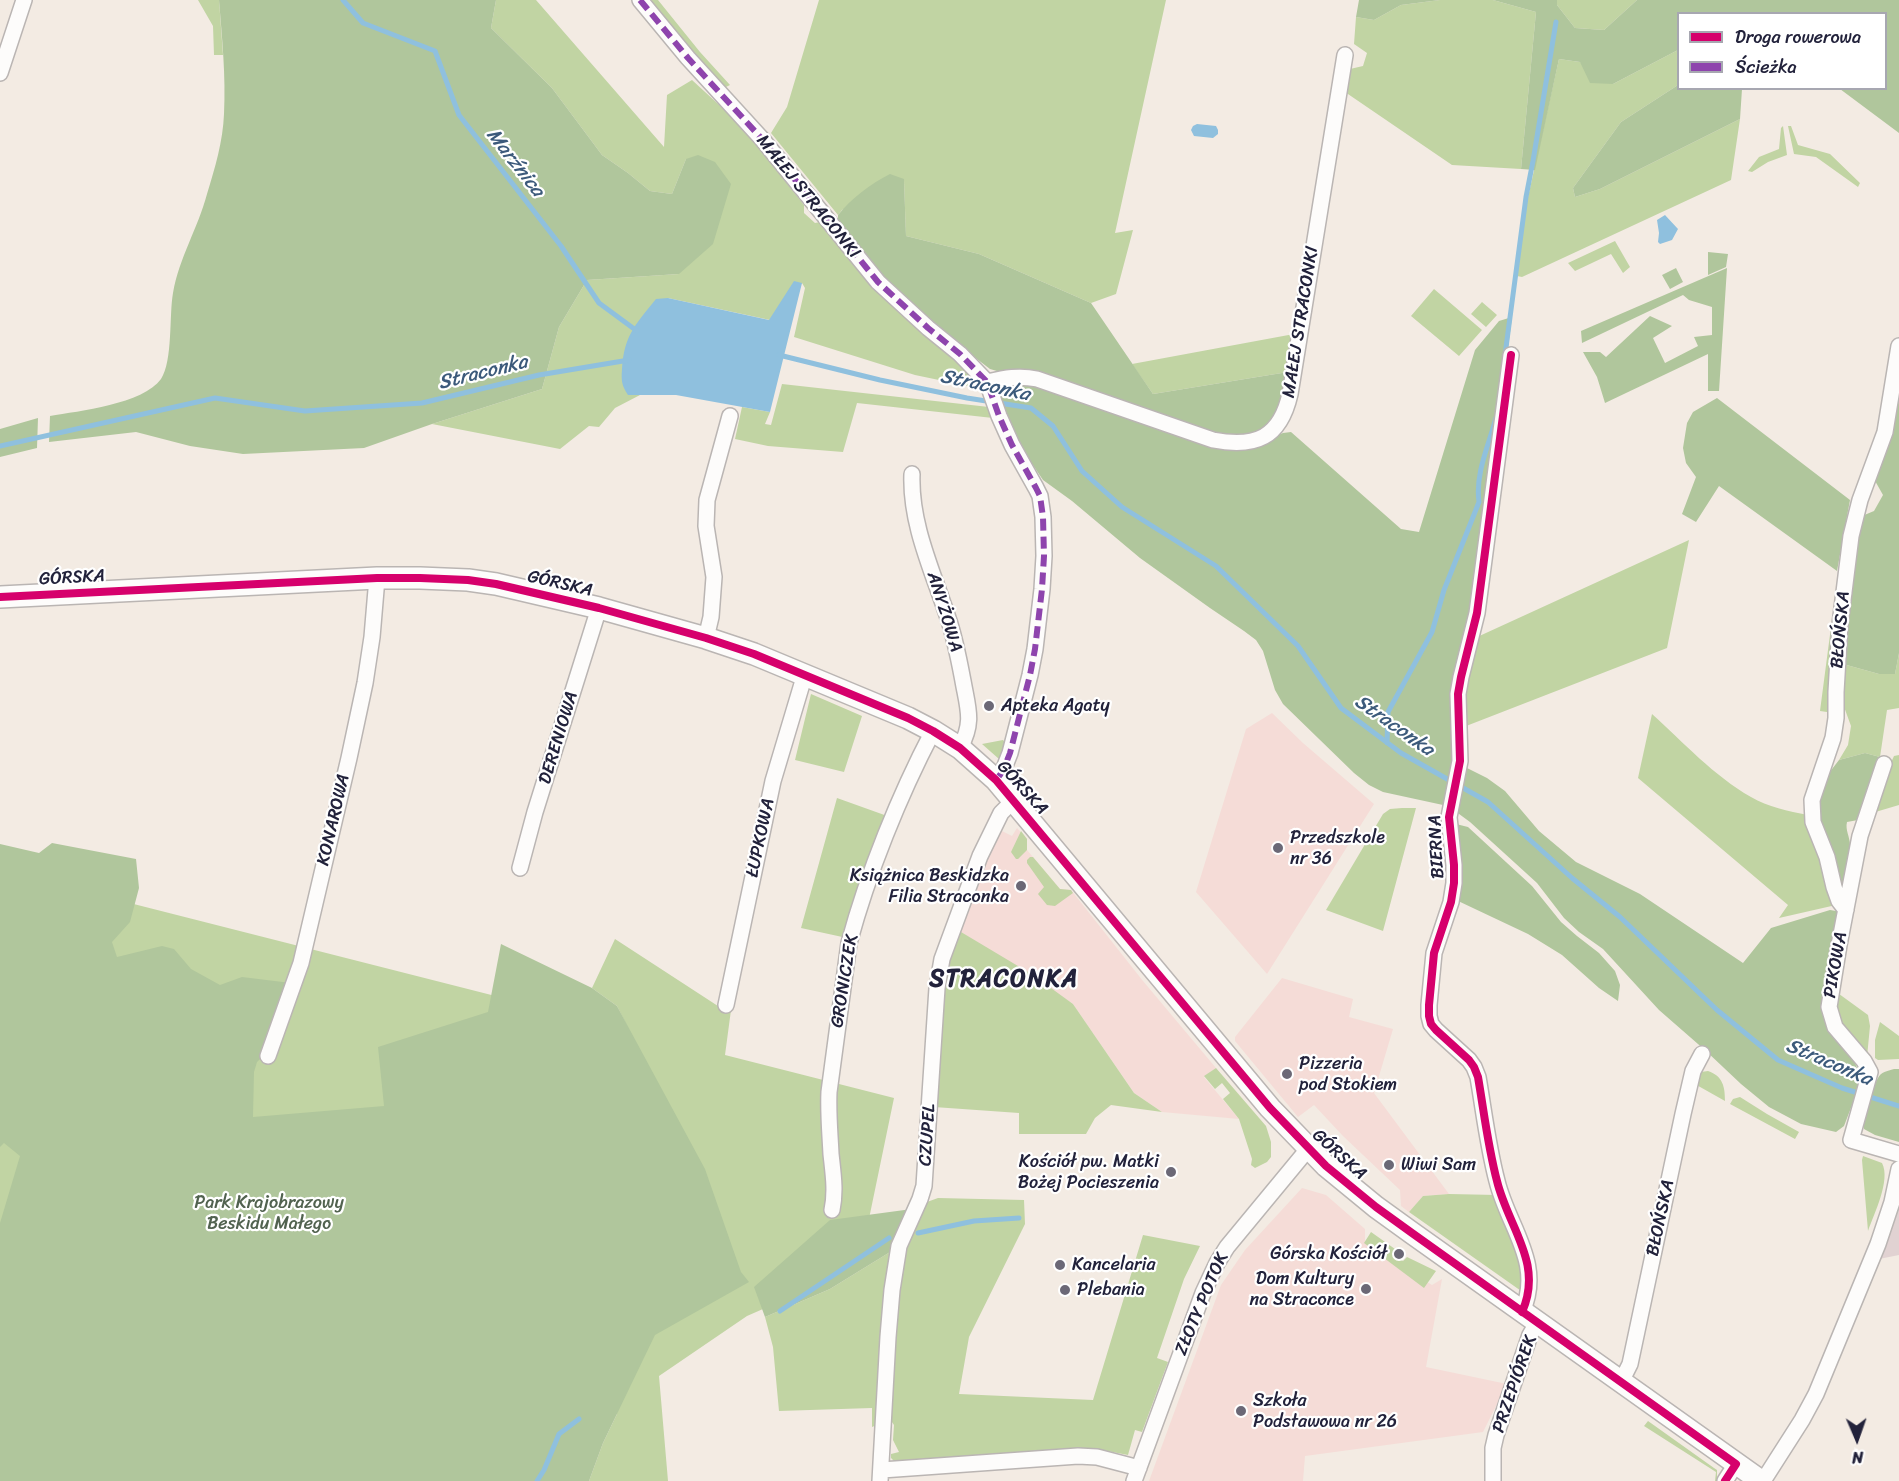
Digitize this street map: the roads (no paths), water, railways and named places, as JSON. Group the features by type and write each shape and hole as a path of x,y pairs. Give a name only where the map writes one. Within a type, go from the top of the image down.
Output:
{"street":[{"path":"0,73 24,0"},
{"name":"MAŁEJ STRACONKI","path":"640,0 688,58 762,139 878,282 960,354 989,387 999,416 1021,464 1040,496 1044,556 1039,620 1030,675 1010,753 996,780"},
{"name":"MAŁEJ STRACONKI","path":"989,387 1013,377 1024,376 1213,440 1238,443 1258,439 1275,429 1282,419 1290,394 1345,55"},
{"name":"BŁOŃSKA","path":"1846,910 1839,901 1827,857 1813,822 1812,801 1833,738 1836,718 1840,624 1851,536 1860,500 1887,424 1899,346"},
{"name":"BIERNA","path":"1511,355 1477,613 1458,694 1460,761 1449,810 1454,883 1451,902 1434,953 1429,1016 1436,1030 1469,1060 1478,1077 1497,1184 1528,1263 1530,1317"},
{"path":"706,638 711,616 714,577 706,526 707,500 730,416"},
{"name":"ANYŻOWA","path":"912,474 919,532 952,630 969,715 968,735 960,748"},
{"name":"GÓRSKA","path":"0,597 377,578 468,580 535,592 706,638 807,674 908,718 960,748 996,780 1270,1108 1308,1149 1344,1182 1621,1382 1731,1472 1762,1481"},
{"name":"KONAROWA","path":"268,1056 301,963 349,758 365,683 377,578"},
{"name":"DERENIOWA","path":"520,868 599,608"},
{"name":"ŁUPKOWA","path":"726,1005 773,781 807,674"},
{"name":"GRONICZEK","path":"832,1210 834,1185 828,1116 829,1092 849,943 880,850 933,731"},
{"name":"PIKOWA","path":"1884,764 1860,836 1829,1007 1835,1027 1864,1061 1870,1072 1851,1140 1899,1154"},
{"name":"CZUPEL","path":"881,1476 892,1290 899,1246 924,1186 939,973 980,856 1001,813 1014,800"},
{"name":"BŁOŃSKA","path":"1621,1382 1630,1364 1693,1071 1702,1054"},
{"name":"ZŁOTY POTOK","path":"1136,1474 1216,1263 1243,1226 1308,1149"},
{"path":"1762,1481 1802,1420 1816,1394 1878,1244 1892,1202 1899,1169"},
{"name":"PRZEPIÓREK","path":"1493,1481 1493,1448 1530,1335 1530,1317"},
{"path":"881,1476 1078,1456 1097,1457 1136,1474"}],"water":[{"path":"1197,124 1216,126 1218,134 1213,138 1194,136 1191,130"},
{"path":"1665,215 1678,229 1672,240 1660,244 1657,220"},
{"path":"794,281 802,283 770,412 676,395 628,395 623,386 622,377 625,347 637,323 656,299 668,298 769,320"}],"waterway":[{"name":"Marźnica","path":"343,0 363,23 435,51 459,115 561,246 599,303 637,331"},
{"path":"1505,355 1526,197 1556,22"},
{"name":"Straconka","path":"779,355 880,380 967,398 1031,408 1053,426 1082,471 1122,507 1216,566 1298,646 1341,708 1401,753 1488,802 1572,878 1620,917 1717,1010 1778,1060 1842,1088 1899,1106"},
{"name":"Straconka","path":"0,446 215,398 305,411 422,403 539,375 629,360"},
{"path":"1387,743 1388,712 1432,632 1444,590 1479,502 1479,480 1483,459 1496,418"},
{"name":"GRONICZEK","path":"918,1233 974,1221 1019,1218"},
{"path":"780,1311 889,1238"},
{"name":"GRONICZEK","path":"537,1481 559,1434 579,1419"}],"place":[{"name":"Apteka Agaty","path":"989,706"},
{"name":"Przedszkole nr 36","path":"1278,848"},
{"name":"Książnica Beskidzka Filia Straconka","path":"1021,886"},
{"name":"Pizzeria pod Stokiem","path":"1287,1074"},
{"name":"Wiwi Sam","path":"1389,1165"},
{"name":"Kościół pw. Matki Bożej Pocieszenia","path":"1171,1172"},
{"name":"Górska Kościół","path":"1399,1254"},
{"name":"Kancelaria","path":"1060,1265"},
{"name":"Dom Kultury na Straconce","path":"1366,1289"},
{"name":"Plebania","path":"1065,1290"},
{"name":"Szkoła Podstawowa nr 26","path":"1241,1411"}],"district":[{"name":"STRACONKA","path":"1004,980"}],"park label":[{"name":"Park Krajobrazowy Beskidu Małego","path":"269,1213"}]}
